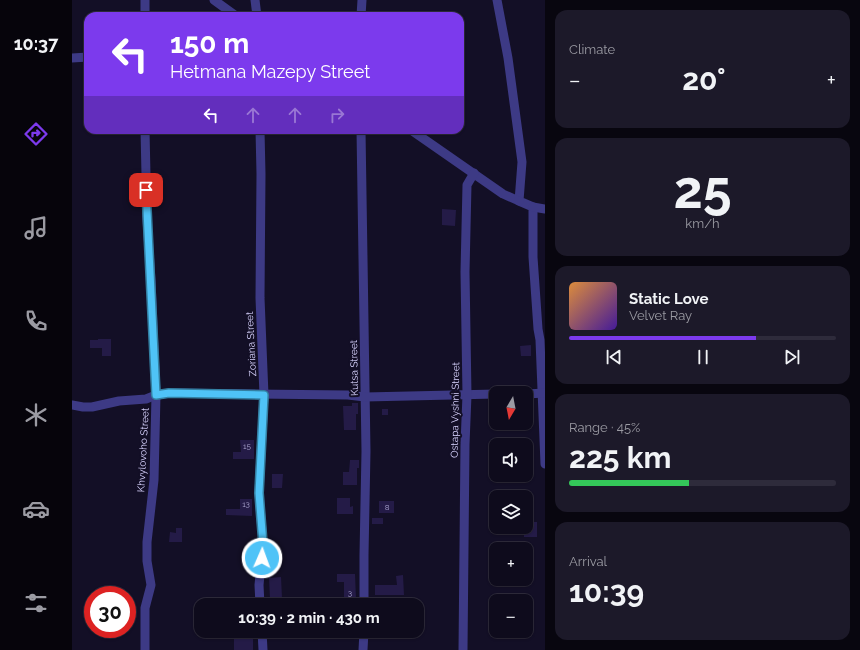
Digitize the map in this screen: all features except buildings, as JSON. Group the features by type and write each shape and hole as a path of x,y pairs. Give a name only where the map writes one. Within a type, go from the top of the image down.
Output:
{"street":[{"path":"145,0 145,12"},
{"path":"214,0 230,12"},
{"path":"255,0 256,12"},
{"path":"361,12 362,0"},
{"path":"497,0 508,58 522,162 519,201"},
{"path":"72,58 84,56"},
{"name":"Khvylovoho Street","path":"145,134 147,220 156,395 154,480 147,542 147,561 151,585 145,608 145,650"},
{"name":"Zoriana Street","path":"260,134 260,298 264,395 259,493 263,544 259,585 260,598"},
{"name":"Kutsa Street","path":"361,134 366,451 364,598"},
{"path":"417,134 503,194 533,207 545,209"},
{"name":"Ostapa Vyshni Street","path":"463,650 465,444 468,395 465,272 467,185 474,173"},
{"path":"533,207 533,257 544,393 542,398 545,464"},
{"path":"72,405 92,407 119,400 146,399 156,395 169,393 348,395 365,397 489,394"},
{"path":"533,394 544,393"},
{"path":"262,638 263,650"},
{"path":"363,650 364,638"}],"route":[{"path":"146,190 156,395 169,393 264,395 259,493 263,544 262,558"}]}
